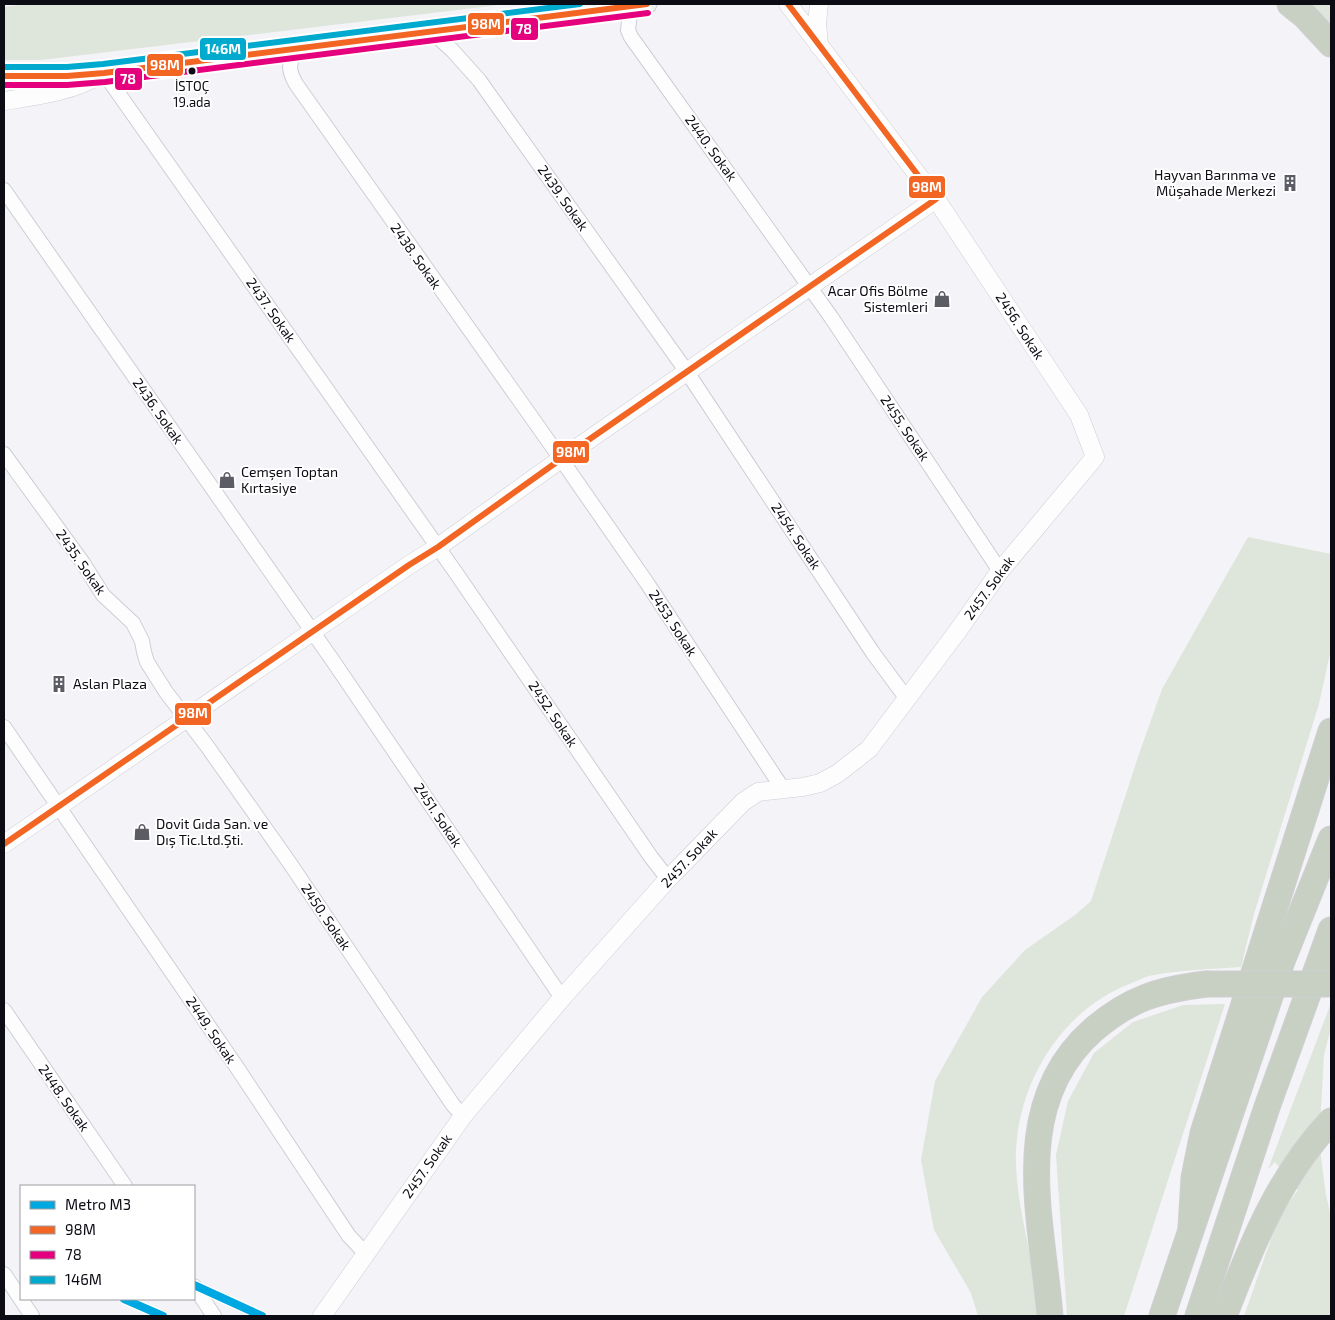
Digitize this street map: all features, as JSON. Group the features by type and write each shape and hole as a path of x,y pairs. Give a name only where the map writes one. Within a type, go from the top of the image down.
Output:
{"highway":[{"path":"1290,4 1305,16 1331,44"},
{"path":"1191,1227 1194,1178 1204,1133 1331,731"},
{"path":"1162,1316 1282,961 1331,839"},
{"path":"1198,1316 1267,1107 1331,930"},
{"path":"1267,1107 1289,1073 1307,1036 1331,975"},
{"path":"1050,1316 1036,1185 1039,1128 1049,1090 1069,1056 1085,1038 1115,1013 1148,995 1170,989 1206,984 1331,984"},
{"path":"1224,1316 1267,1214 1285,1180 1302,1154 1331,1120"}],"main road":[{"path":"4,76 67,76 104,73 639,5"}],"street":[{"name":"2456. Sokak","path":"788,4 936,199 1079,415 1095,457"},
{"path":"820,4 816,24 820,46"},
{"name":"2440. Sokak","path":"639,5 628,30 631,37 809,287"},
{"name":"2439. Sokak","path":"431,32 452,50 479,80 687,372"},
{"name":"2438. Sokak","path":"297,48 289,72 296,84 561,459"},
{"path":"4,101 55,92 95,79 104,73"},
{"name":"2437. Sokak","path":"104,73 438,548"},
{"name":"2436. Sokak","path":"4,190 313,632"},
{"path":"4,844 409,565 438,548 561,459 936,199"},
{"name":"2455. Sokak","path":"809,287 831,317 1000,571"},
{"name":"2454. Sokak","path":"687,372 864,640 906,699"},
{"name":"2435. Sokak","path":"4,454 83,563 103,596 133,623 142,641 147,662 166,692 188,719"},
{"name":"2457. Sokak","path":"322,1316 463,1116 562,998 668,879 742,802 758,792 803,788 820,783 838,774 869,748 1000,571 1095,457"},
{"name":"2453. Sokak","path":"561,459 647,583 782,789"},
{"name":"2452. Sokak","path":"438,548 668,879"},
{"name":"2451. Sokak","path":"313,632 562,998"},
{"name":"2450. Sokak","path":"188,719 289,862 453,1105 463,1116"},
{"name":"2449. Sokak","path":"4,727 345,1230 365,1253"},
{"name":"2448. Sokak","path":"4,1010 124,1185"},
{"path":"4,1274 20,1298"},
{"path":"195,1288 214,1316"},
{"path":"21,1300 32,1316"}],"shaded area":[{"path":"26,4 507,4 41,60 4,60 4,7"},
{"path":"1304,4 1331,4 1331,28"},
{"path":"1248,537 1331,554 1331,649 1319,704 1254,914 1241,967 1175,972 1145,977 1106,995 1083,1012 1062,1032 1032,1081 1017,1137 1017,1185 1034,1279 1037,1316 978,1316 971,1293 934,1230 921,1160 935,1081 982,997 1025,950 1075,915 1091,901 1162,689"},
{"path":"1331,1003 1331,1028 1324,1055 1319,1142 1331,1217 1331,1316 1244,1316 1279,1216 1298,1190 1275,1162 1268,1169"},
{"path":"1225,1004 1124,1316 1067,1316 1056,1155 1068,1101 1094,1053 1133,1022 1183,1005"}],"metro line":[{"name":"M3","path":"195,1285 262,1316"},
{"name":"M3","path":"126,1300 163,1316"}],"transit line":[{"name":"146M","path":"4,67 67,67 103,64 580,4"},
{"name":"98M","path":"4,76 67,76 104,73 647,4"},
{"name":"98M","path":"4,844 409,565 438,547 561,459 936,199 788,4"},
{"name":"78","path":"4,85 67,85 105,82 648,13"}],"place":[{"name":"İSTOÇ 19.ada","path":"192,71"},
{"name":"Hayvan Barınma ve Müşahade Merkezi","path":"1290,183"},
{"name":"Acar Ofis Bölme Sistemleri","path":"942,299"},
{"name":"Cemşen Toptan Kırtasiye","path":"227,480"},
{"name":"Aslan Plaza","path":"59,684"},
{"name":"Dovit Gıda San. ve Dış Tic.Ltd.Şti.","path":"142,832"}]}
